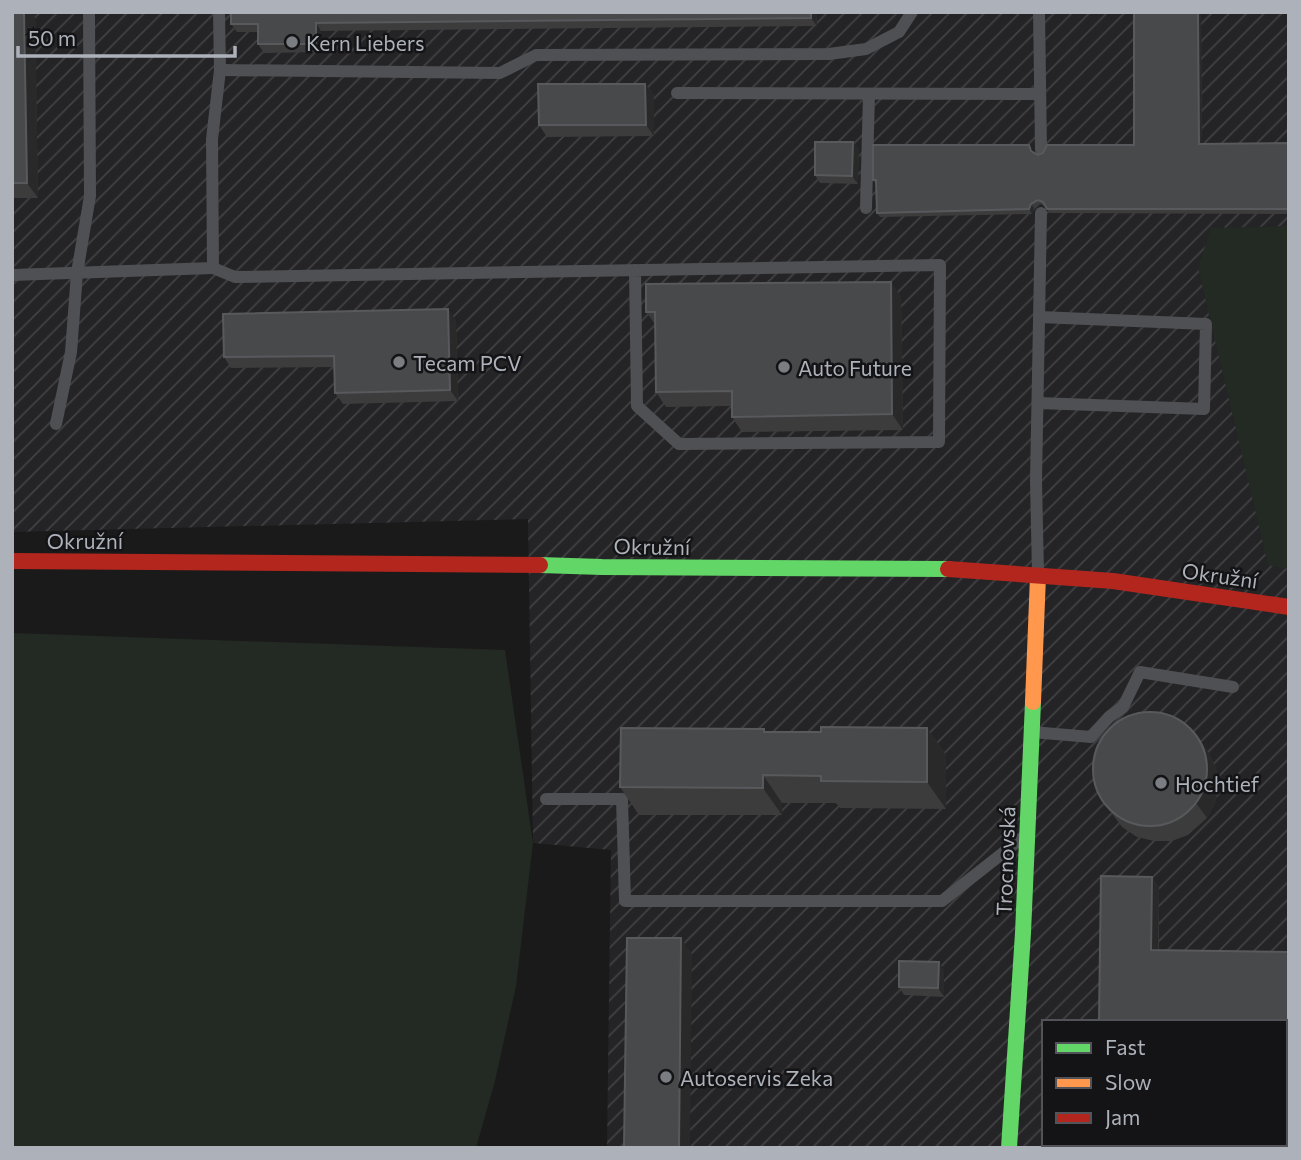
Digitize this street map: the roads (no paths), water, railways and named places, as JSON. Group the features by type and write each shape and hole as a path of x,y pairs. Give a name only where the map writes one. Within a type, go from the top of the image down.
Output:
{"main road":[{"name":"Okružní","path":"12,561 964,569 1113,581 1289,607"},
{"name":"Trocnovská","path":"1009,1148 1028,833 1038,576"}],"lane":[{"path":"56,424 72,352 77,273 90,196 89,12"},
{"path":"213,268 212,139 220,70 219,12"},
{"path":"220,70 500,73 536,55 829,54 866,48 899,32 912,12"},
{"path":"1039,12 1041,150"},
{"path":"677,93 1040,94"},
{"path":"866,208 869,94"},
{"path":"1038,576 1035,501 1041,214"},
{"path":"12,275 213,268 235,277 635,270 940,265 939,442 679,444 636,406 635,270"},
{"path":"1038,403 1204,409 1205,385 1206,324 1040,317"},
{"path":"1032,732 1091,737 1108,717 1123,707 1140,672 1233,687"},
{"path":"546,799 622,799 625,901 942,901 1028,833"}],"place":[{"name":"Kern Liebers","path":"292,42"},
{"name":"Tecam PCV","path":"399,362"},
{"name":"Auto Future","path":"784,367"},
{"name":"Hochtief","path":"1161,783"},
{"name":"Autoservis Zeka","path":"666,1077"}]}
